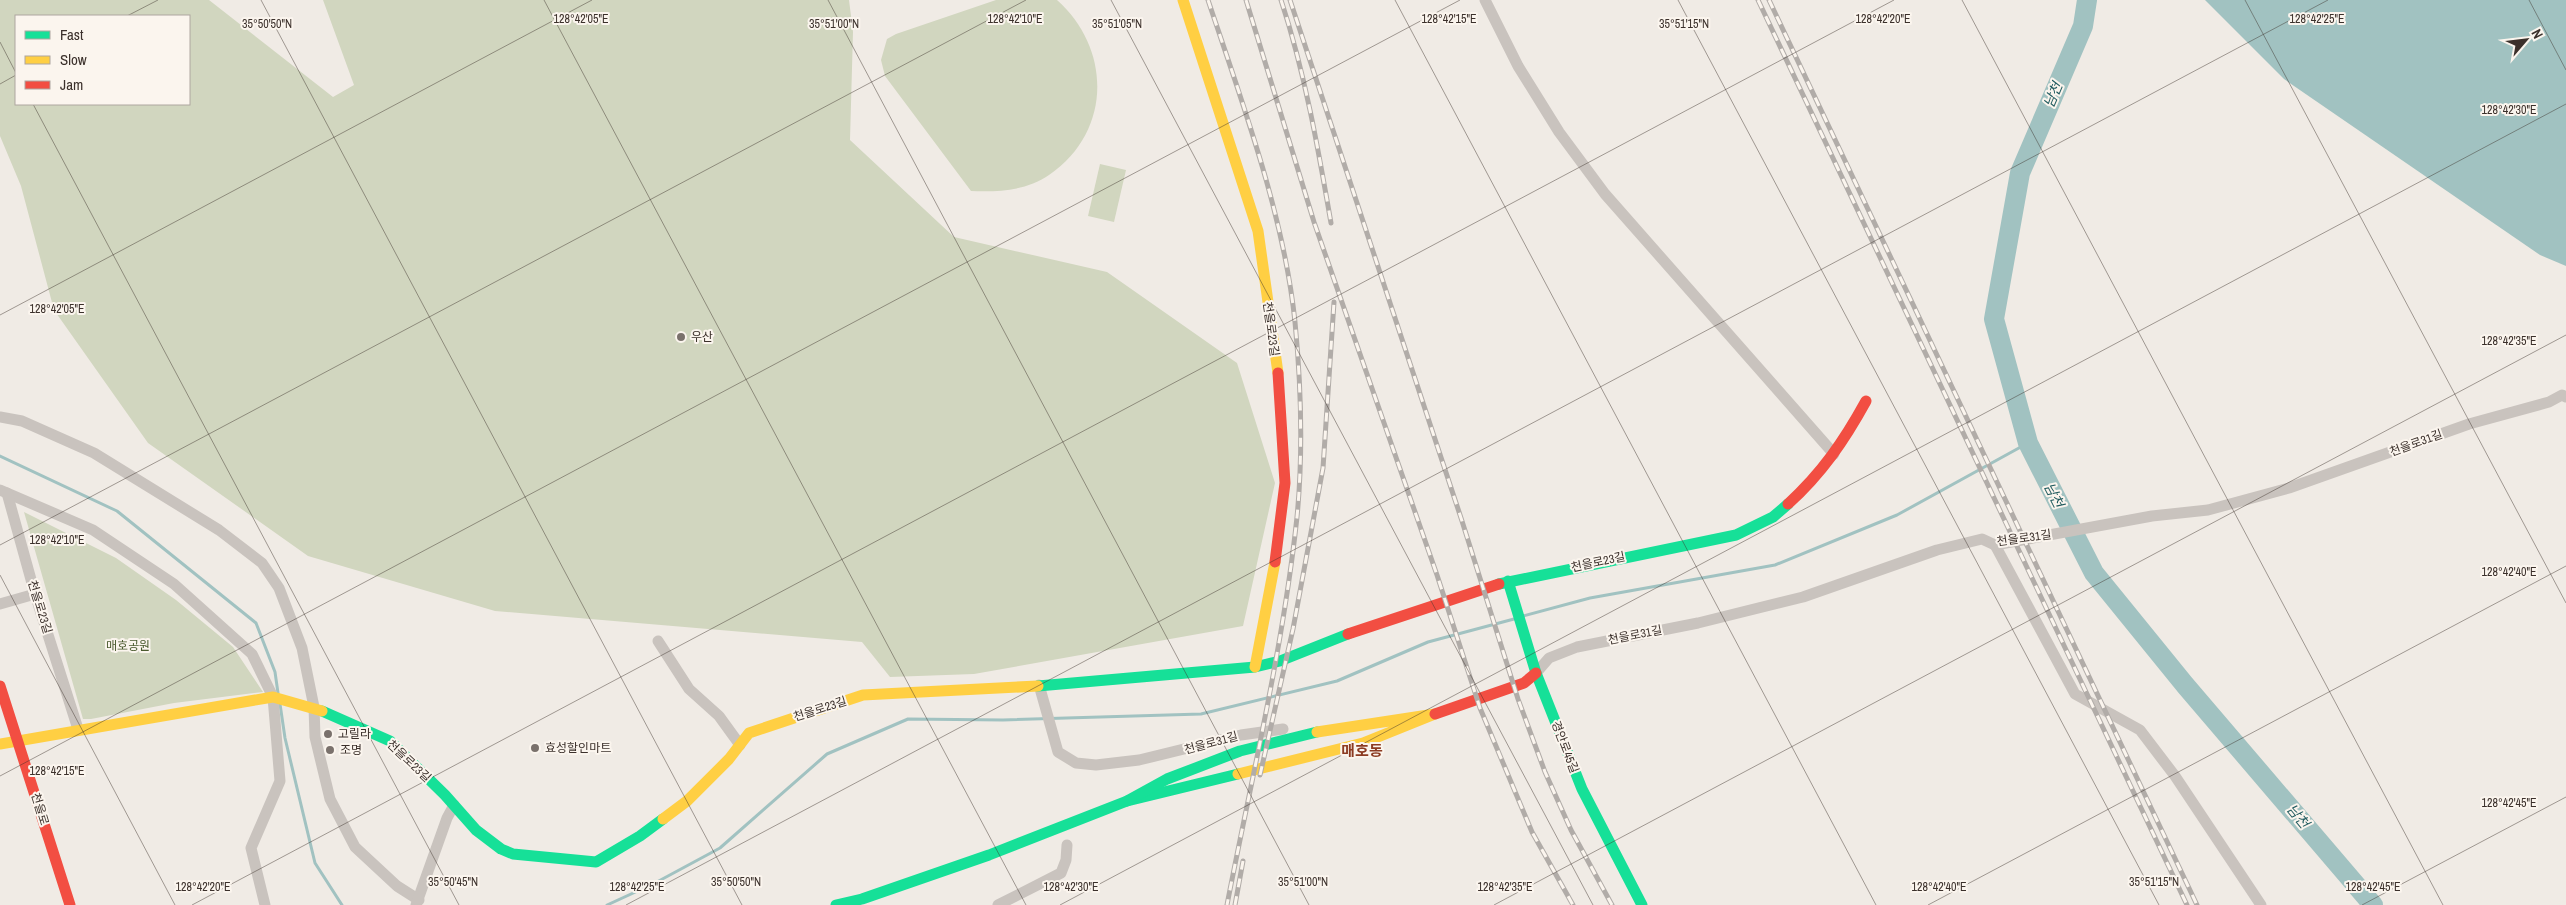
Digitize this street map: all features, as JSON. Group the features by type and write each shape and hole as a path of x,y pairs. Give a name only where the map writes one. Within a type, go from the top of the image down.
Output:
{"street":[{"name":"천을로23길","path":"1183,0 1258,231 1278,382 1284,483 1276,554 1254,667"},
{"path":"1485,0 1518,66 1559,132 1605,194 1834,454"},
{"name":"천을로31길","path":"1435,714 1524,683 1549,658 1577,647 1698,622 1803,597 1937,550 1982,539 1995,545 2152,516 2208,510 2289,488 2469,424 2548,402 2562,395 2566,397"},
{"name":"천을로23길","path":"273,697 314,707 390,741 454,804 476,830 507,851 596,862 640,836 687,800 729,759 749,733 864,695 1124,680 1254,667 1280,661 1327,641 1508,581 1736,535 1773,517 1809,484 1843,442 1866,401"},
{"path":"0,417 22,422 94,452 219,530 262,563 279,588 302,648 314,707 315,737 320,765 330,799 355,847 397,886 418,902 446,818 454,804"},
{"name":"천을로23길","path":"4,491 78,729"},
{"path":"4,491 93,530 174,584 252,654 273,697 280,781 251,848 265,905"},
{"path":"1995,545 2075,694 2140,730 2180,784 2261,905"},
{"name":"경안로45길","path":"1508,581 1514,593 1536,673 1582,789 1642,905"},
{"path":"0,604 35,594"},
{"path":"658,641 689,689 718,716 740,745"},
{"name":"천을로31길","path":"1039,685 1058,752 1076,764 1096,765 1140,760 1241,734 1283,729"},
{"name":"천을로","path":"0,686 19,740 70,905"},
{"path":"0,744 78,729 273,697"},
{"path":"1127,801 1167,779 1278,740 1362,724 1435,714"},
{"path":"836,905 862,899 980,858 1127,801 1363,743 1435,714"},
{"path":"998,905 1061,873 1066,860 1067,844"}],"green space":[{"path":"0,0 209,0 333,97 354,85 323,0 849,0 853,32 850,140 954,237 1107,272 1237,363 1275,483 1243,626 974,674 890,677 862,642 495,611 308,556 148,443 54,310 21,186 0,136"},
{"path":"996,0 1057,0 1075,20 1088,42 1095,66 1097,90 1094,114 1085,136 1070,157 1049,175 1021,187 991,191 971,191 885,76 881,60 887,39 896,34"},
{"path":"1100,164 1126,170 1114,222 1088,216"},
{"name":"매호공원","path":"24,512 116,558 176,600 233,647 263,692 174,703 83,719"}],"water":[{"path":"2205,0 2566,0 2566,266 2540,255 2284,79"}],"waterway":[{"name":"남천","path":"2087,0 2083,26 2020,173 1994,319 2028,443 2094,573 2185,685 2373,905"},
{"path":"1523,616 1590,598 1775,565 1897,515 2028,443"},
{"path":"0,456 117,511 256,623 275,672 278,693"},
{"path":"607,905 655,883 720,848 827,754 908,719 1003,720 1201,714 1337,681 1428,642 1514,619"},
{"path":"280,704 285,738 315,863 342,905"}],"railway":[{"path":"1208,0 1248,118 1272,200 1289,282 1299,370 1300,469 1291,566 1266,712 1227,905"},
{"path":"1246,0 1314,222 1437,575 1480,708 1532,832 1573,905"},
{"path":"1281,0 1304,83 1331,223"},
{"path":"1290,0 1462,521 1518,699 1545,772 1571,830 1612,905"},
{"path":"1758,0 2187,905"},
{"path":"1769,0 2197,905"},
{"path":"1260,775 1293,629 1323,468 1334,302"},
{"path":"1235,905 1243,861"}],"traffic: fast":[{"path":"1499,584 1736,535 1773,517 1788,504"},
{"path":"1508,581 1536,673 1582,789 1642,905"},
{"path":"1038,686 1255,667 1280,661 1348,634"},
{"path":"322,711 390,741 445,795 476,830 501,849 513,854 596,862 640,836 663,819"},
{"path":"836,905 862,899 989,855 1127,801 1167,779 1240,751 1317,732"},
{"path":"1127,801 1238,774"}],"traffic: slow":[{"path":"1183,0 1258,231 1278,373"},
{"path":"1255,667 1275,562"},
{"path":"663,819 687,801 729,759 749,733 863,695 1038,686"},
{"path":"0,744 273,697 322,711"},
{"path":"1238,774 1363,743 1435,714 1317,732"}],"traffic: jam":[{"path":"1275,562 1285,483 1278,373"},
{"path":"1788,504 1822,468 1849,430 1866,401"},
{"path":"1348,634 1499,584"},
{"path":"1435,714 1524,683 1536,673"},
{"path":"0,686 70,905"}],"place":[{"name":"우산","path":"681,337"},
{"name":"고릴라","path":"328,734"},
{"name":"효성할인마트","path":"535,748"},
{"name":"조명","path":"330,750"}],"district":[{"name":"매호동","path":"1362,751"}]}
